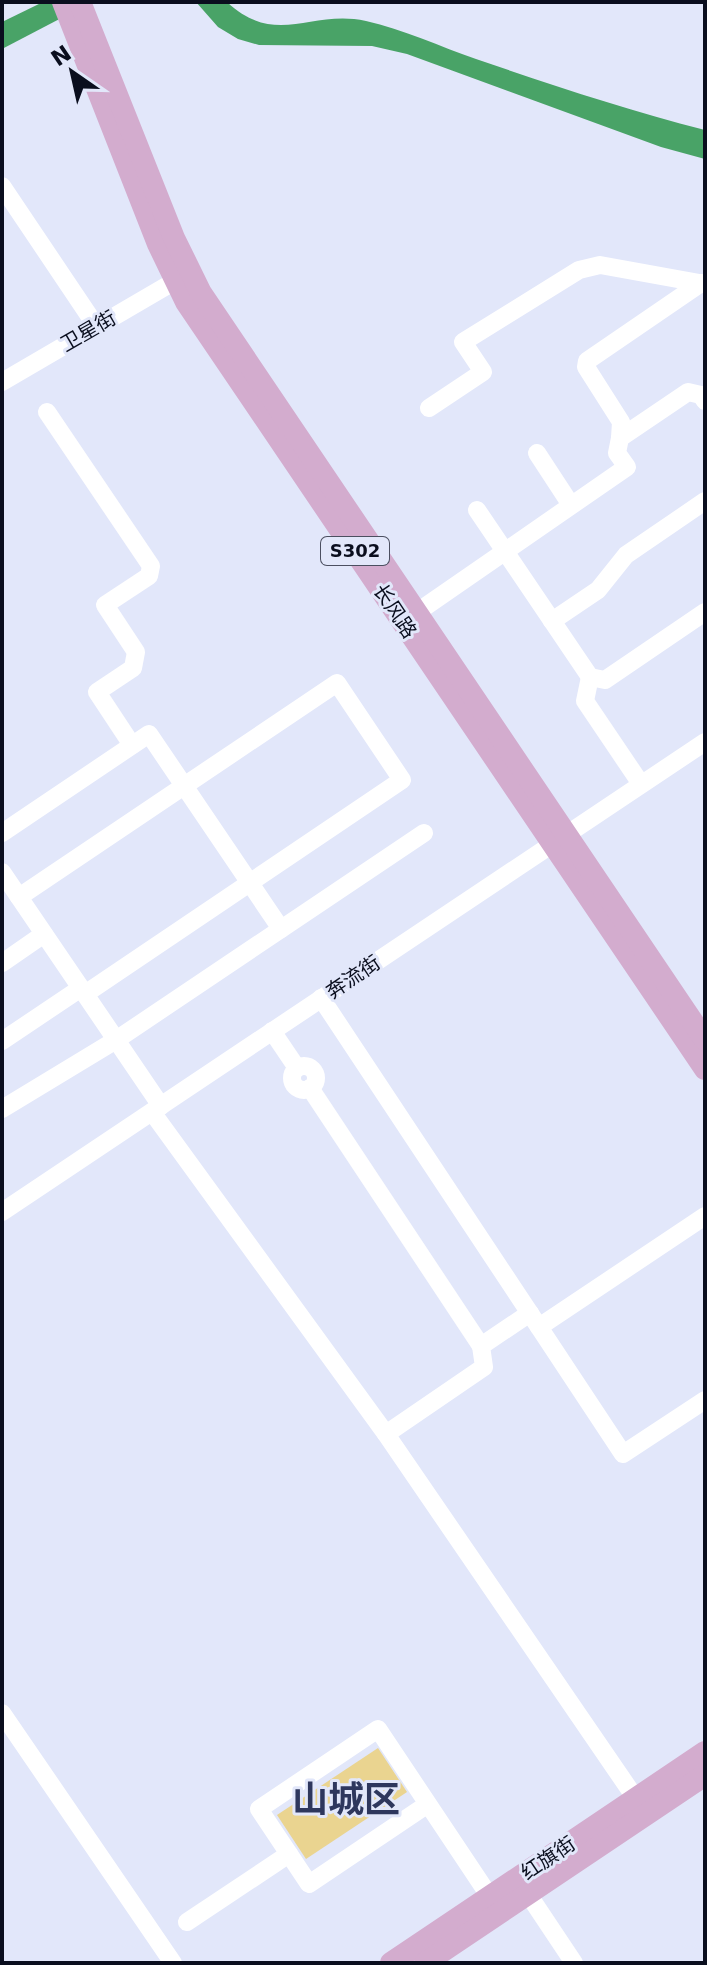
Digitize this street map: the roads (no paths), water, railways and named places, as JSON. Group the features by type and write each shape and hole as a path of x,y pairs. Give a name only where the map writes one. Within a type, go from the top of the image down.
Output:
{"main road":[{"name":"长风路","path":"63,2 175,281 559,839 705,1040"},
{"name":"长风路","path":"80,2 192,279 416,613 705,1069"},
{"name":"红旗街","path":"391,1963 705,1752"},
{"name":"红旗街","path":"425,1963 705,1775"}],"street":[{"path":"2,186 96,326"},
{"path":"429,408 483,372 463,342 565,276 600,265 703,283"},
{"name":"卫星街","path":"2,382 175,281"},
{"path":"416,613 627,467 617,453 621,422 586,367 587,361 703,283"},
{"path":"620,438 688,392 701,395 705,401"},
{"path":"47,412 151,566 149,576 105,605 136,652 133,668 97,692 132,745"},
{"path":"537,453 571,505"},
{"path":"552,621 598,590 626,555 705,501"},
{"path":"477,510 590,677 605,680 705,612"},
{"path":"590,677 585,701 641,784"},
{"path":"2,1041 249,883 402,780 337,683 19,897"},
{"path":"2,833 149,734 281,929"},
{"name":"奔流街","path":"2,1212 705,742"},
{"path":"2,1109 116,1040 424,833"},
{"path":"2,872 116,1040 156,1109 386,1434 636,1799"},
{"path":"2,963 44,934"},
{"path":"321,998 623,1454 705,1400"},
{"path":"272,1031 297,1068 292,1074 293,1083 300,1090 310,1088 481,1346 484,1367 386,1434"},
{"path":"481,1346 534,1320 705,1216"},
{"path":"2,1713 173,1963"},
{"path":"428,1804 309,1884 259,1809 378,1729 428,1804 490,1897"},
{"path":"187,1922 289,1854"},
{"path":"528,1894 574,1963"}],"district":[{"name":"山城区","path":"346,1799"}]}
